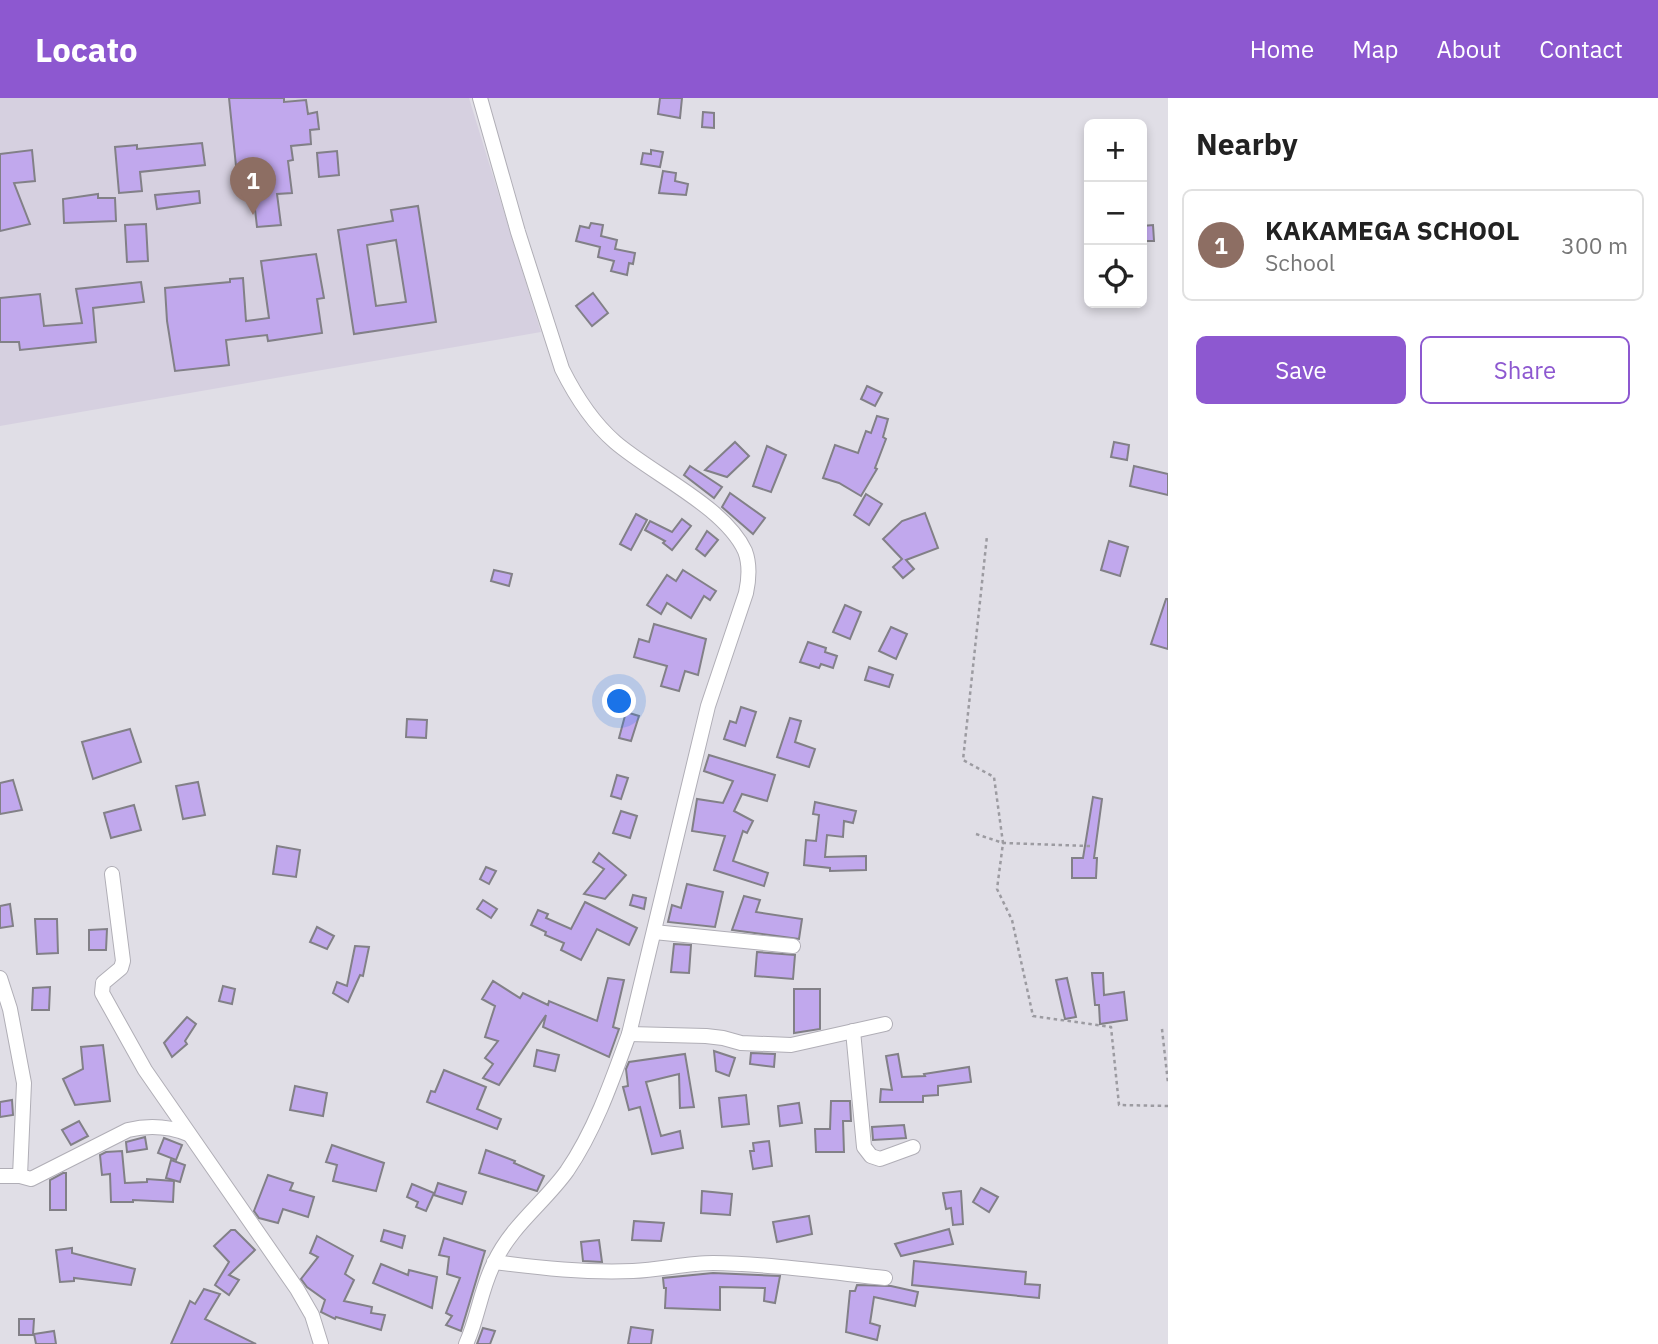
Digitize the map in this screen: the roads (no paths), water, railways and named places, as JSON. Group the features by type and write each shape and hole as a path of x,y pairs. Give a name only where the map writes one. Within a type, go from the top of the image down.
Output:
{"street":[{"path":"466,1344 494,1262 510,1234 566,1172 585,1142 629,1034 708,706 746,593 749,576 746,553 732,530 614,441 589,416 572,389 562,369 518,232 480,98"},
{"path":"111,874 123,961 121,968 103,983 103,993 145,1070 297,1289 312,1315 321,1344"},
{"path":"654,932 793,946"},
{"path":"0,978 10,1009 24,1083 20,1176"},
{"path":"629,1034 706,1036 741,1043 791,1045 885,1024"},
{"path":"853,1031 864,1147 867,1152 880,1159 913,1147"},
{"path":"0,1176 31,1178 128,1130 157,1126 172,1128 189,1135"},
{"path":"494,1262 604,1272 713,1264 885,1278"}],"place":[{"name":"KAKAMEGA SCHOOL","path":"253,215"}]}
